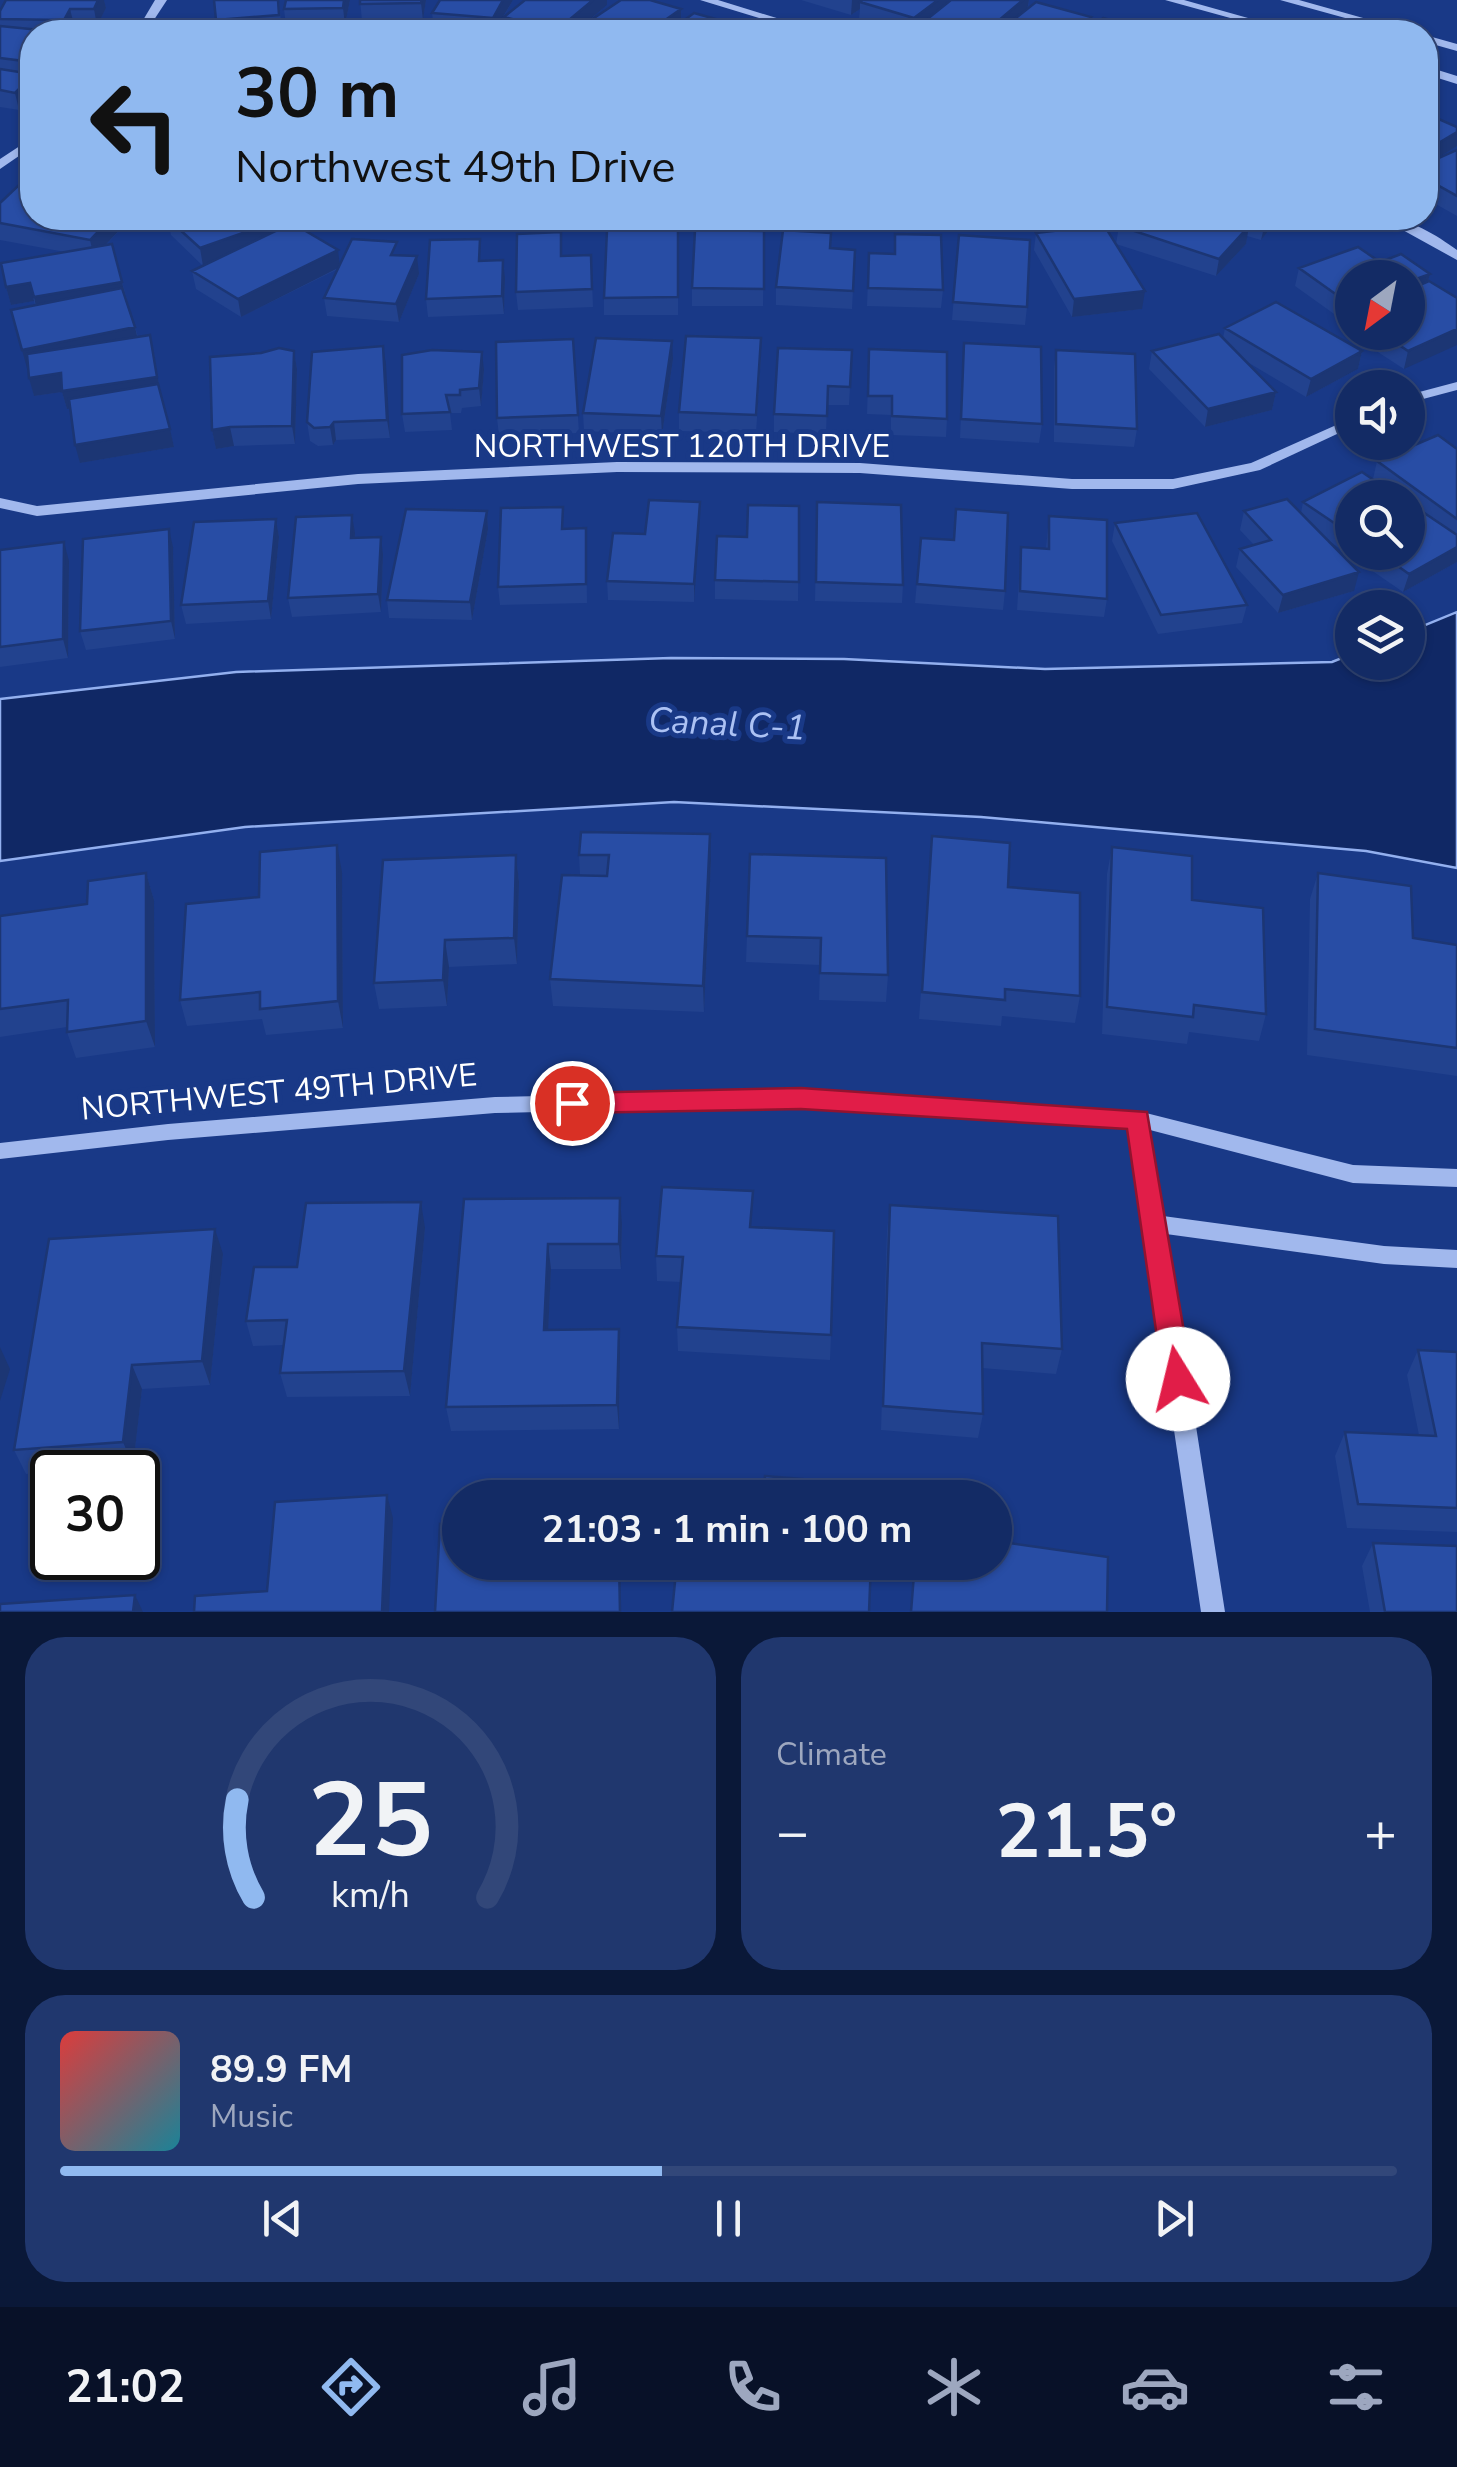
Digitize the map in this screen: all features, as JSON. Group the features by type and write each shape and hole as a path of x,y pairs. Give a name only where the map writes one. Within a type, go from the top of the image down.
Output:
{"street":[{"path":"706,0 727,2 780,20"},
{"path":"1171,0 1247,20"},
{"path":"1286,0 1362,20"},
{"path":"1412,230 1457,256"},
{"path":"1425,394 1457,386"},
{"name":"NORTHWEST 120TH DRIVE","path":"1,504 38,512 358,479 617,467 860,468 1072,484 1173,484 1255,467 1335,430"},
{"name":"NORTHWEST 49TH DRIVE","path":"0,1151 168,1132 496,1105 801,1098 1138,1119 1354,1174 1457,1178"},
{"path":"1138,1119 1213,1612"},
{"path":"1154,1224 1384,1254 1457,1259"}],"water":[{"name":"Canal C-1","path":"1457,612 1457,868 1366,851 981,817 674,802 245,827 0,861 0,699 236,672 671,658 844,659 1045,669 1335,661 1335,680 1425,680 1425,625"}],"building":[{"path":"6,0 98,0 94,9 70,9 64,20 0,19"},
{"path":"214,0 278,0 279,15 216,20"},
{"path":"286,0 344,0 343,8 284,9"},
{"path":"360,0 422,0 360,4"},
{"path":"440,0 503,0 493,18 432,13"},
{"path":"525,0 593,0 569,20 504,17"},
{"path":"621,0 650,0 681,9 665,20 591,20"},
{"path":"938,0 914,18 860,2"},
{"path":"951,0 1023,0 999,20 926,20"},
{"path":"1036,2 1091,17 1087,20 1013,20"},
{"path":"694,13 719,20 684,20"},
{"path":"0,26 20,28 20,60 0,58"},
{"path":"0,69 20,72 20,88 15,93 0,90"},
{"path":"1438,119 1457,127 1457,132 1438,143"},
{"path":"1457,150 1457,196 1438,185 1438,158"},
{"path":"20,184 20,227 0,223 0,203"},
{"path":"37,230 100,230 90,240"},
{"path":"180,230 251,230 200,248"},
{"path":"277,230 304,230 338,250 238,299 192,271"},
{"path":"607,230 678,230 678,297 604,298"},
{"path":"695,230 764,231 764,289 692,288"},
{"path":"783,230 831,233 830,248 855,250 853,291 776,287"},
{"path":"1107,230 1145,291 1074,299 1036,233"},
{"path":"1131,230 1245,230 1219,259"},
{"path":"561,232 561,256 591,255 592,289 516,292 517,234"},
{"path":"895,234 941,235 943,290 868,288 869,253 895,254"},
{"path":"959,235 1030,240 1027,307 953,302"},
{"path":"352,239 397,242 391,255 417,256 396,304 324,298"},
{"path":"480,239 479,261 503,260 502,296 426,299 430,240"},
{"path":"112,244 122,282 34,297 30,283 6,287 1,263"},
{"path":"1358,247 1377,260 1335,260 1335,294 1299,268"},
{"path":"1401,254 1410,260 1385,260"},
{"path":"1429,281 1457,298 1457,329 1425,343 1425,283"},
{"path":"122,288 135,327 22,350 11,310"},
{"path":"1276,302 1335,336 1335,350 1362,351 1311,379 1225,328"},
{"path":"1219,334 1276,392 1208,409 1152,351"},
{"path":"150,335 157,377 62,391 61,373 29,378 27,354"},
{"path":"686,336 761,338 756,415 679,412"},
{"path":"596,338 672,341 661,416 583,413"},
{"path":"573,339 578,415 497,418 496,342"},
{"path":"964,343 1041,347 1042,424 961,419"},
{"path":"383,346 387,420 334,422 330,427 314,428 307,422 312,352"},
{"path":"279,348 294,351 292,426 212,430 210,357"},
{"path":"778,348 852,350 850,387 828,386 827,416 774,414"},
{"path":"869,349 947,352 947,419 892,416 892,396 868,396"},
{"path":"432,350 482,352 479,388 446,395 450,412 402,414 402,355"},
{"path":"1056,350 1135,354 1137,429 1056,424"},
{"path":"158,384 170,429 75,445 69,399"},
{"path":"1438,435 1457,449 1457,519 1425,496 1425,480 1403,480 1377,461 1425,460 1425,441"},
{"path":"1362,472 1374,480 1346,480"},
{"path":"1335,486 1335,524 1303,502"},
{"path":"1287,499 1335,548 1335,570 1359,572 1283,595 1240,549 1271,540 1244,511"},
{"path":"649,500 700,502 694,584 607,581 613,533 645,534"},
{"path":"817,502 901,505 903,585 816,582"},
{"path":"748,505 799,506 799,582 715,580 717,536 747,537"},
{"path":"563,507 562,529 586,528 586,584 498,587 501,508"},
{"path":"406,509 487,511 470,602 387,600"},
{"path":"956,509 1008,513 1005,591 917,584 921,538 954,540"},
{"path":"1197,513 1247,605 1161,615 1115,523"},
{"path":"1425,513 1457,535 1457,547 1425,565"},
{"path":"352,515 351,538 381,537 378,594 288,598 296,517"},
{"path":"1049,516 1107,520 1107,599 1020,591 1021,547 1049,549"},
{"path":"276,519 268,601 181,605 194,522"},
{"path":"169,529 171,621 80,631 83,539"},
{"path":"64,542 63,639 0,647 0,550"},
{"path":"581,832 710,834 703,986 550,979 562,875 607,876 609,855 579,855"},
{"path":"932,836 1010,843 1008,887 1080,893 1080,996 1005,989 1005,1000 922,992"},
{"path":"337,845 338,1001 260,1009 260,992 180,1000 186,904 259,897 260,852"},
{"path":"1112,847 1192,856 1192,900 1263,908 1266,1014 1194,1005 1193,1017 1107,1007"},
{"path":"750,854 886,858 888,975 820,973 821,938 747,936"},
{"path":"516,855 514,938 445,940 443,980 374,983 383,860"},
{"path":"146,873 146,1021 67,1032 68,1000 0,1009 0,916 87,904 88,881"},
{"path":"1318,873 1411,886 1413,938 1457,945 1457,1048 1315,1029"},
{"path":"662,1187 753,1191 750,1227 834,1231 831,1335 677,1327 683,1257 656,1256"},
{"path":"620,1198 619,1244 548,1244 544,1330 619,1329 617,1405 446,1407 464,1199"},
{"path":"421,1202 404,1371 280,1373 287,1320 246,1321 254,1267 297,1267 306,1203"},
{"path":"890,1205 1058,1216 1062,1349 982,1343 983,1414 883,1406"},
{"path":"215,1229 202,1361 132,1365 123,1442 14,1450 49,1239"},
{"path":"1418,1350 1457,1352 1457,1508 1358,1504 1345,1432 1436,1436"},
{"path":"765,1476 813,1480 765,1480"},
{"path":"387,1495 382,1612 194,1612 195,1596 267,1591 275,1502"},
{"path":"440,1524 442,1580 619,1580 620,1612 435,1612"},
{"path":"1012,1543 1108,1557 1107,1612 911,1612 914,1580 1012,1580"},
{"path":"1373,1543 1457,1546 1457,1612 1385,1612"},
{"path":"675,1580 870,1580 869,1612 672,1612"},
{"path":"135,1595 133,1612 0,1612 0,1604"}],"route":[{"path":"572,1103 801,1098 1138,1119 1178,1379"}]}
